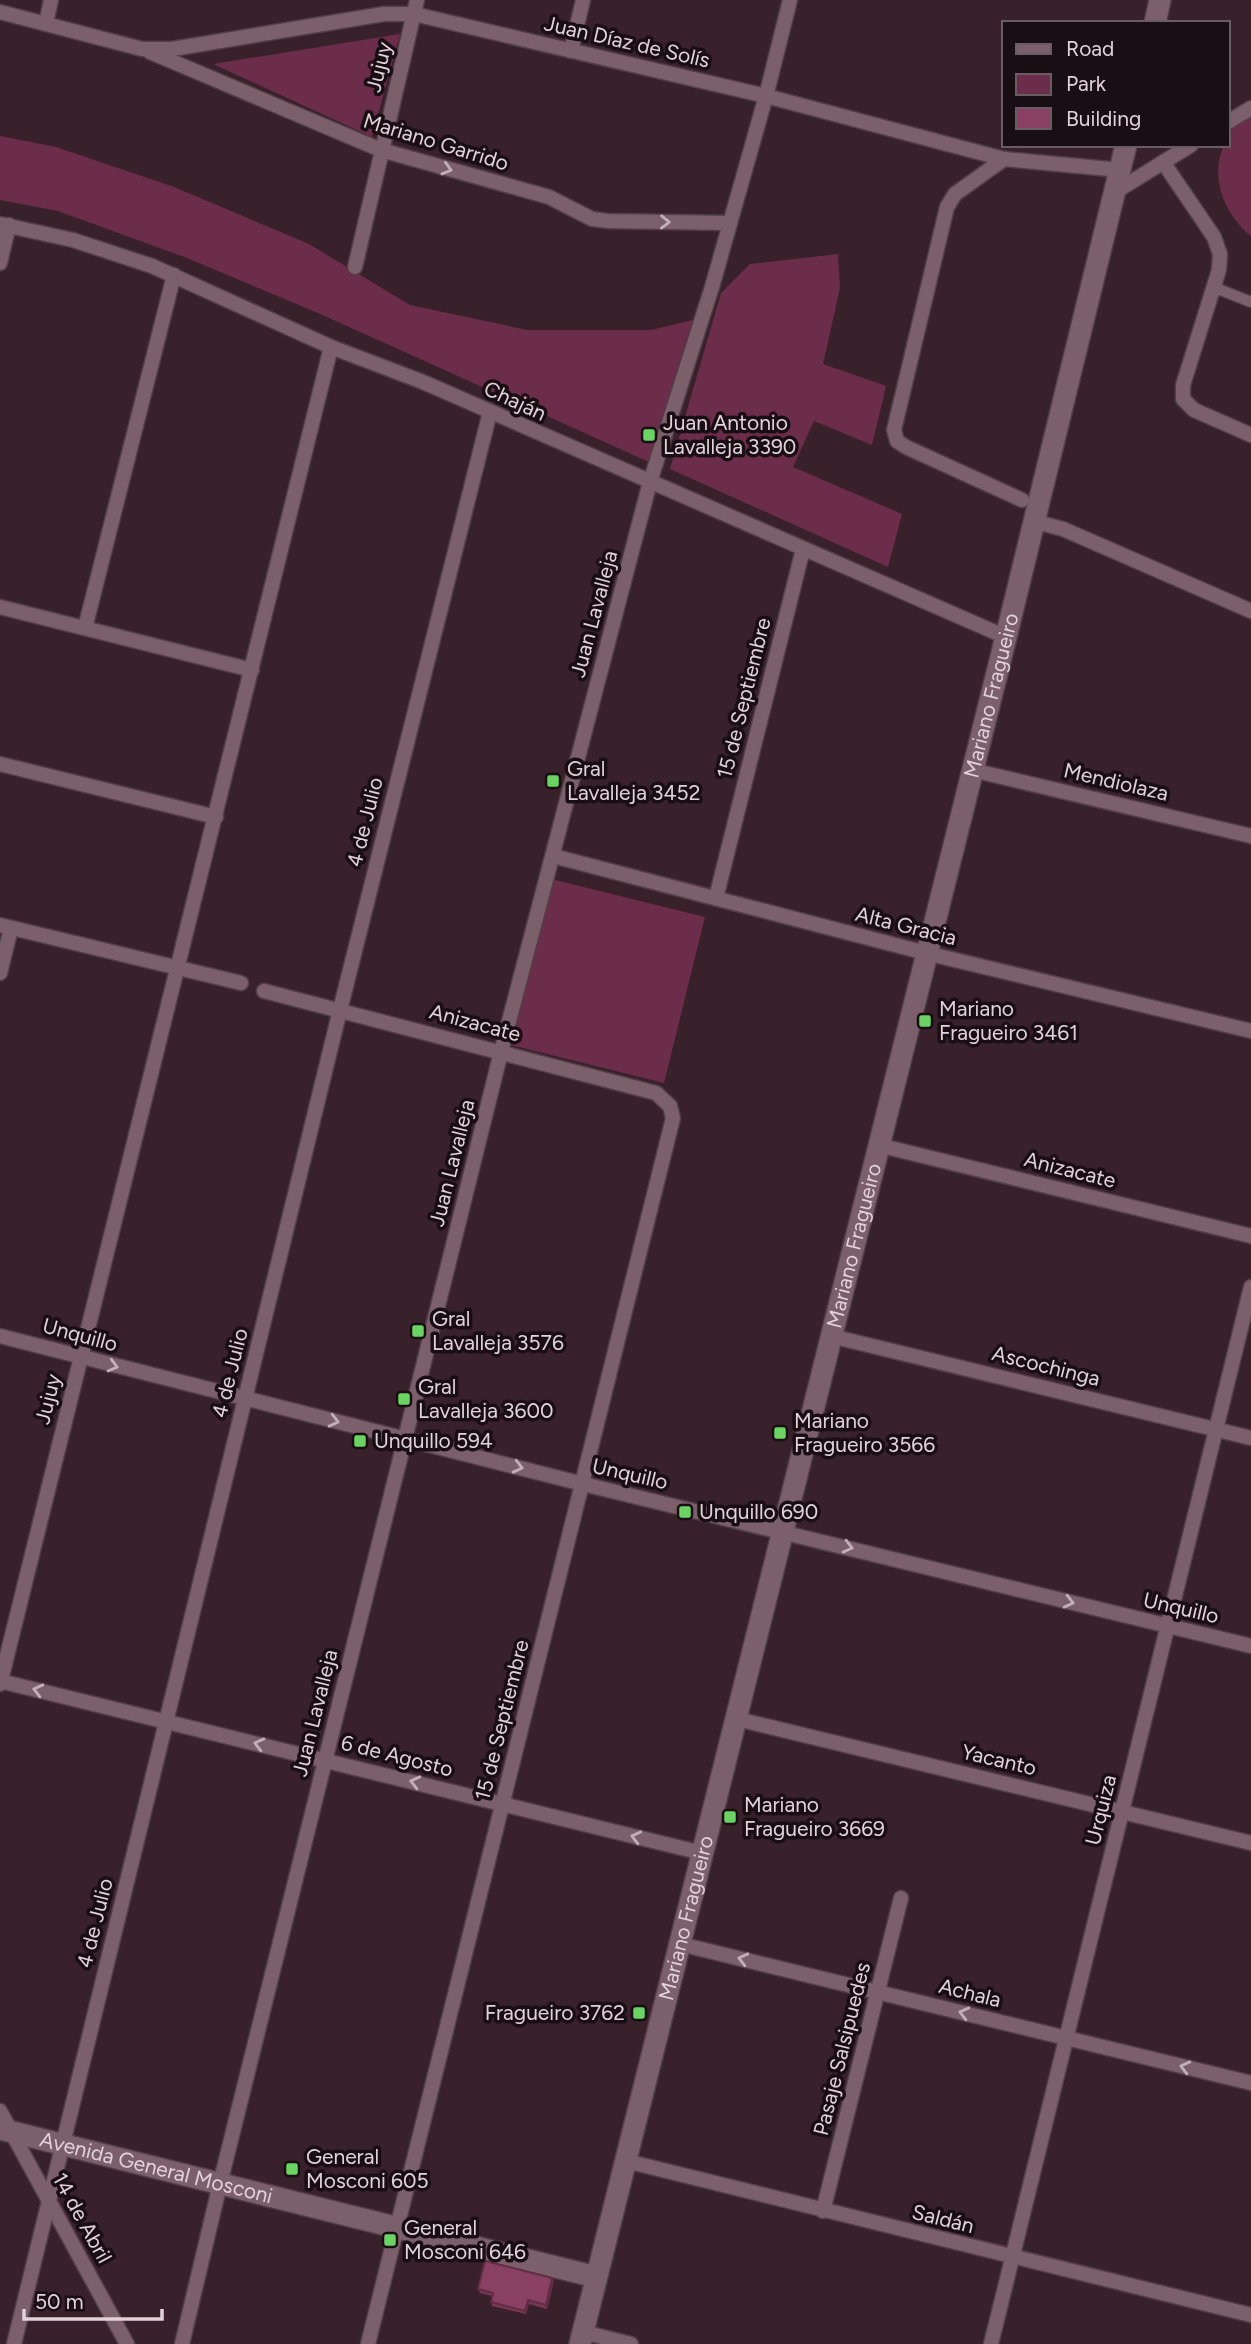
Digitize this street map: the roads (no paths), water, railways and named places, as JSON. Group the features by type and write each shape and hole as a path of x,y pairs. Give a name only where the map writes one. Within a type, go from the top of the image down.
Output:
{"main road":[{"path":"1155,21 1160,0"},
{"name":"Mariano Fragueiro","path":"581,2338 1006,637 1126,147"},
{"name":"Avenida General Mosconi","path":"5,2130 596,2277"}],"street":[{"path":"46,23 51,0"},
{"path":"571,51 583,0"},
{"name":"Juan Lavalleja","path":"182,2344 501,1052 650,482 700,328 766,96 790,0"},
{"name":"Juan Díaz de Solís","path":"0,12 142,49 192,47 415,7 571,51 766,96 1004,159 1120,170"},
{"name":"Jujuy","path":"355,267 415,7"},
{"name":"Mariano Garrido","path":"142,49 381,150 549,197 592,219 730,223"},
{"path":"1230,121 1251,108"},
{"path":"1115,192 1188,147"},
{"path":"1004,159 955,194 947,207 894,430 897,441 906,447 1022,500"},
{"path":"1163,162 1214,237 1220,254 1213,287 1183,385 1183,399 1194,410 1251,435"},
{"path":"0,263 5,225"},
{"name":"Chaján","path":"5,225 73,240 174,275 331,347 424,382 1006,637"},
{"path":"85,628 174,275"},
{"path":"1213,287 1251,302"},
{"name":"Jujuy","path":"0,1682 331,347"},
{"name":"4 de Julio","path":"14,2344 340,1010 490,412"},
{"path":"1033,521 1063,529 1251,611"},
{"name":"15 de Septiembre","path":"716,898 803,549"},
{"path":"0,607 252,670"},
{"path":"0,764 216,817"},
{"name":"Mendiolaza","path":"972,770 1251,836"},
{"name":"Alta Gracia","path":"553,856 926,953 1251,1031"},
{"path":"0,973 6,926 240,983"},
{"name":"Anizacate","path":"264,991 656,1093 670,1106"},
{"name":"15 de Septiembre","path":"368,2344 673,1118 670,1106"},
{"name":"Anizacate","path":"878,1145 1251,1236"},
{"name":"Urquiza","path":"990,2344 1251,1286"},
{"name":"Unquillo","path":"0,1336 583,1484 1251,1646"},
{"name":"Ascochinga","path":"831,1336 1251,1438"},
{"name":"6 de Agosto","path":"0,1682 702,1853"},
{"name":"Yacanto","path":"737,1719 1251,1843"},
{"name":"Pasaje Salsipuedes","path":"823,2211 901,1898"},
{"name":"Achala","path":"680,1944 1251,2083"},
{"name":"14 de Abril","path":"0,2111 5,2130 48,2201 127,2344"},
{"name":"Saldán","path":"626,2161 1251,2315"},
{"path":"581,2338 631,2344"}],"place":[{"name":"Juan Antonio Lavalleja 3390","path":"649,435"},
{"name":"Gral Lavalleja 3452","path":"553,781"},
{"name":"Mariano Fragueiro 3461","path":"925,1021"},
{"name":"Gral Lavalleja 3576","path":"418,1331"},
{"name":"Gral Lavalleja 3600","path":"404,1399"},
{"name":"Mariano Fragueiro 3566","path":"780,1433"},
{"name":"Unquillo 594","path":"360,1441"},
{"name":"Unquillo 690","path":"685,1512"},
{"name":"Mariano Fragueiro 3669","path":"730,1817"},
{"name":"Fragueiro 3762","path":"639,2013"},
{"name":"General Mosconi 605","path":"292,2169"},
{"name":"General Mosconi 646","path":"390,2240"}]}
